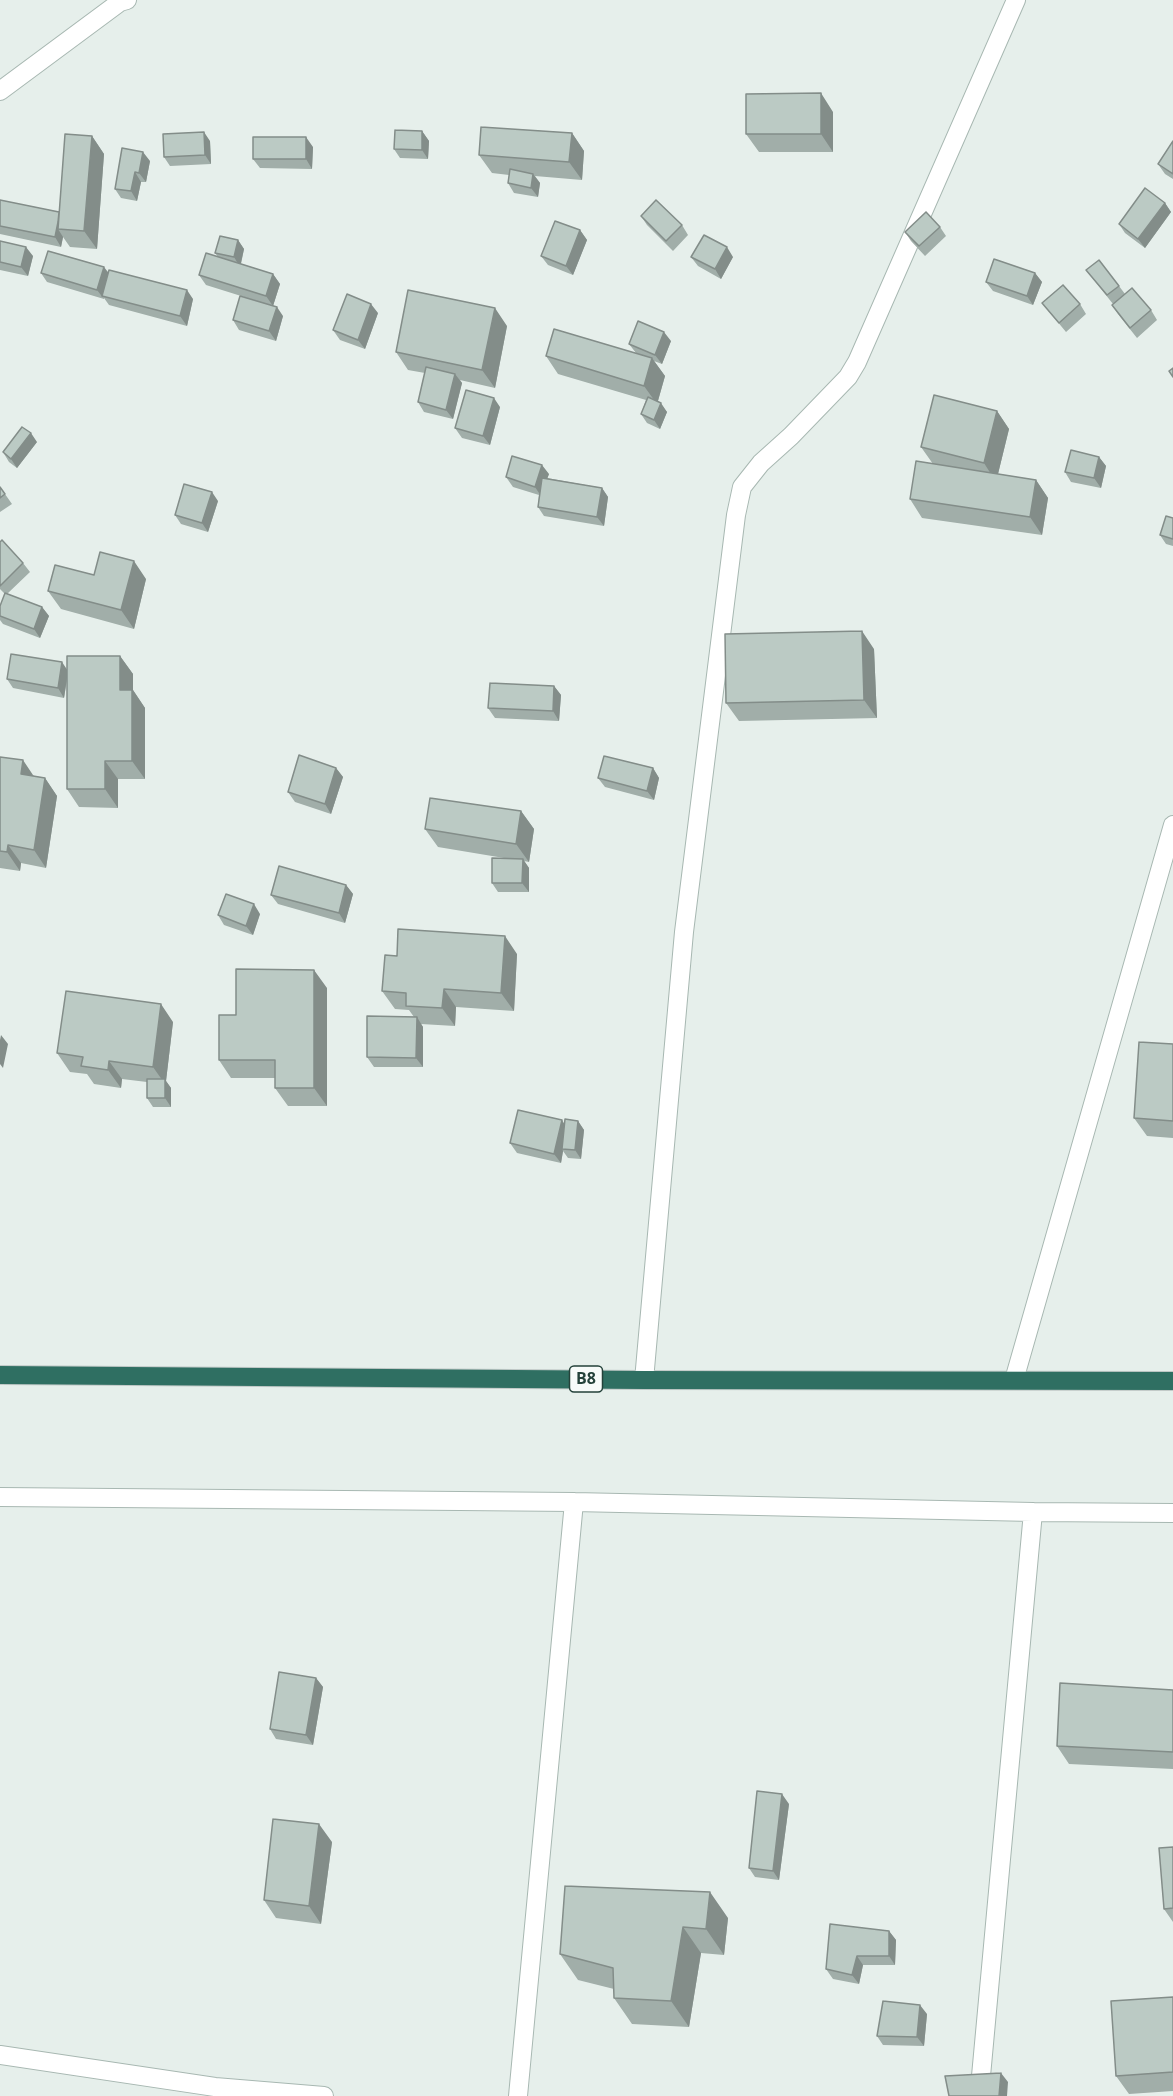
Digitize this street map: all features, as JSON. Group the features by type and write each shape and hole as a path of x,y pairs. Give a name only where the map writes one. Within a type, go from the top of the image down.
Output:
{"highway":[{"name":"B8","path":"0,1375 1173,1381"}],"street":[{"path":"0,91 120,2 127,0"},
{"path":"644,1380 684,932 736,515 742,487 761,463 791,436 848,377 857,362 1016,0"},
{"path":"1014,1380 1173,825"},
{"path":"0,1497 574,1502 1173,1513"},
{"path":"518,2096 574,1502"},
{"path":"972,2096 981,2076 1033,1512"},
{"path":"0,2055 215,2087 324,2096"}],"building":[{"path":"821,93 821,134 746,134 746,94"},
{"path":"481,127 572,133 569,162 479,155"},
{"path":"395,130 422,131 422,150 394,149"},
{"path":"204,132 205,155 164,157 163,134"},
{"path":"65,134 92,136 84,231 58,229"},
{"path":"253,137 306,137 306,159 253,159"},
{"path":"1173,141 1173,174 1158,164"},
{"path":"122,148 143,152 139,173 135,172 131,191 115,189"},
{"path":"510,169 533,174 531,188 508,183"},
{"path":"1145,188 1165,203 1138,239 1119,224"},
{"path":"0,200 59,212 55,237 0,226"},
{"path":"656,200 682,225 666,241 641,216"},
{"path":"926,212 940,227 919,246 905,232"},
{"path":"555,221 580,230 566,266 541,256"},
{"path":"704,235 727,247 715,269 691,257"},
{"path":"220,236 238,240 234,257 215,253"},
{"path":"0,241 26,247 21,267 0,262"},
{"path":"48,251 104,267 97,290 41,273"},
{"path":"206,253 273,274 266,296 199,275"},
{"path":"994,259 1035,273 1027,296 986,282"},
{"path":"1099,260 1119,286 1107,295 1086,270"},
{"path":"109,270 187,290 180,316 102,296"},
{"path":"1063,285 1080,304 1059,323 1042,303"},
{"path":"1132,288 1151,310 1130,328 1112,305"},
{"path":"408,290 495,308 482,370 396,352"},
{"path":"347,294 371,304 358,340 333,330"},
{"path":"240,296 277,307 269,331 233,320"},
{"path":"638,321 664,332 655,355 629,344"},
{"path":"554,329 652,358 644,386 546,356"},
{"path":"426,367 455,374 446,410 418,402"},
{"path":"466,390 494,398 483,436 455,428"},
{"path":"934,395 997,411 984,463 921,447"},
{"path":"648,397 661,403 654,420 641,414"},
{"path":"22,427 31,433 11,459 3,452"},
{"path":"1071,450 1099,457 1094,478 1065,472"},
{"path":"512,456 542,465 535,487 506,477"},
{"path":"916,461 1036,480 1030,517 910,499"},
{"path":"542,478 602,488 597,517 538,507"},
{"path":"184,484 212,492 202,523 175,515"},
{"path":"0,487 5,494 0,498"},
{"path":"1166,516 1173,518 1173,539 1160,535"},
{"path":"2,540 23,563 0,586 0,542"},
{"path":"100,552 134,561 121,610 48,591 55,565 94,575"},
{"path":"5,593 42,607 34,629 0,616 0,606"},
{"path":"862,631 864,700 726,703 725,634"},
{"path":"11,654 62,662 58,688 7,679"},
{"path":"67,656 120,656 120,690 132,690 132,761 105,761 105,789 67,789"},
{"path":"490,683 554,686 553,711 488,708"},
{"path":"299,755 336,768 325,804 288,792"},
{"path":"604,756 653,768 647,791 598,778"},
{"path":"0,757 23,760 21,774 45,778 34,850 8,845 7,852 0,851"},
{"path":"430,798 521,811 516,844 425,829"},
{"path":"492,858 523,859 522,883 492,883"},
{"path":"279,866 346,885 339,913 271,895"},
{"path":"226,894 254,904 246,926 218,915"},
{"path":"398,929 505,936 501,993 444,989 442,1008 406,1006 406,993 382,991 385,955 397,956"},
{"path":"236,969 314,970 314,1088 275,1088 275,1060 219,1060 219,1015 236,1015"},
{"path":"66,991 161,1004 153,1067 109,1061 108,1070 81,1066 83,1057 57,1053"},
{"path":"367,1016 417,1017 416,1058 367,1057"},
{"path":"1139,1042 1173,1044 1173,1121 1134,1118"},
{"path":"147,1079 165,1079 165,1098 147,1098"},
{"path":"518,1110 562,1120 554,1154 510,1143"},
{"path":"565,1119 578,1121 575,1150 562,1149"},
{"path":"279,1672 316,1678 306,1735 270,1729"},
{"path":"1060,1683 1173,1690 1173,1752 1057,1746"},
{"path":"757,1791 782,1794 773,1871 749,1868"},
{"path":"273,1819 319,1824 309,1906 264,1900"},
{"path":"1173,1847 1173,1908 1164,1909 1159,1848"},
{"path":"565,1886 710,1892 706,1929 683,1927 671,2001 614,1998 613,1968 560,1954"},
{"path":"830,1924 889,1931 889,1956 857,1956 852,1975 826,1969"},
{"path":"1173,1997 1173,2072 1116,2076 1111,2001"},
{"path":"883,2001 920,2005 917,2037 877,2036"},
{"path":"1001,2073 999,2096 949,2096 945,2076"}]}
